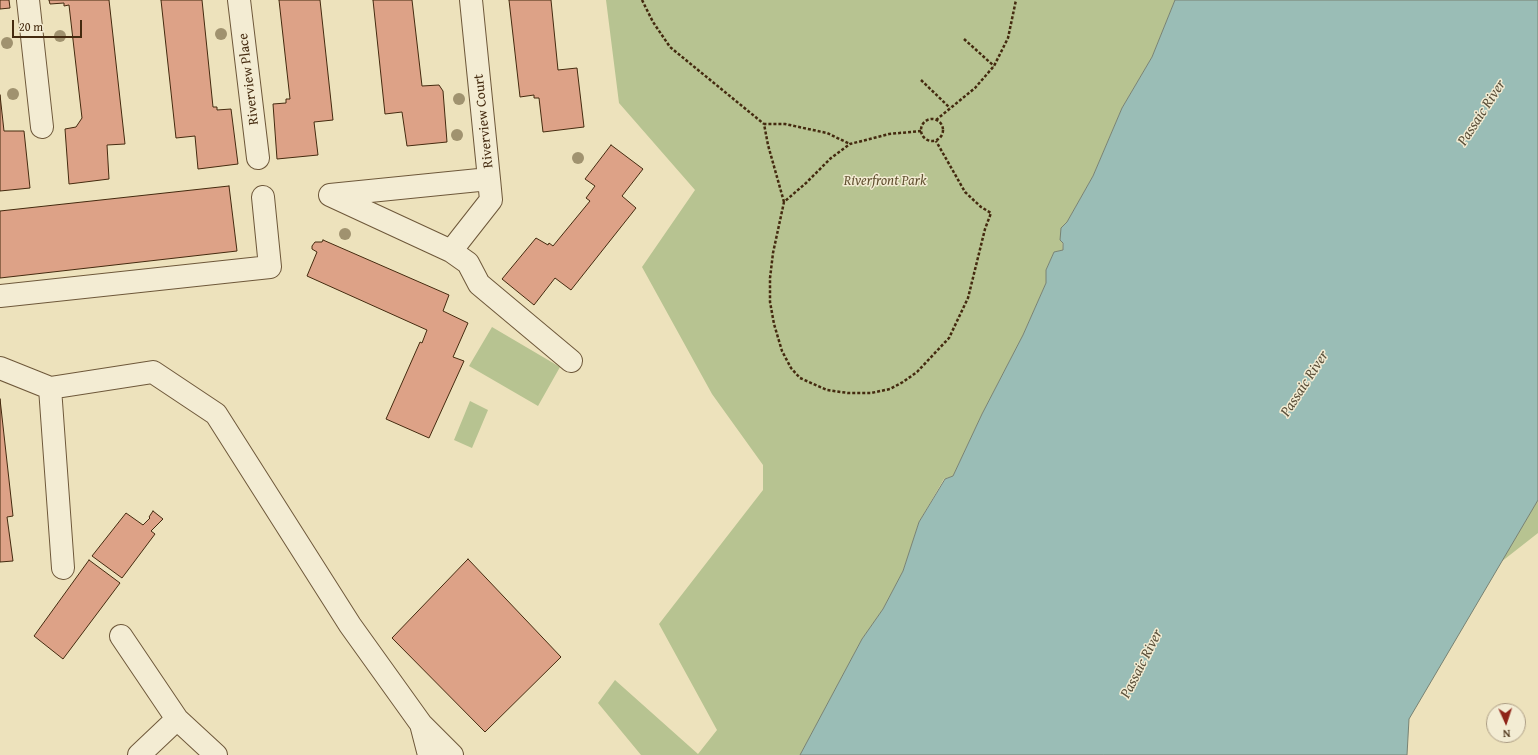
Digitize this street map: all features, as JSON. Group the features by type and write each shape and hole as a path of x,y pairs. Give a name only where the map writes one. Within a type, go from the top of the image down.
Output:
{"street":[{"path":"28,0 42,127"},
{"name":"Riverview Place","path":"240,0 258,158"},
{"name":"Riverview Court","path":"451,251 330,195 489,179 471,0"},
{"path":"489,179 491,200 451,251 468,263 479,284 571,361"},
{"path":"0,296 270,267 263,197"},
{"path":"0,368 50,388 153,372 216,414 350,625 421,724 452,755"},
{"path":"50,388 62,568"},
{"path":"121,636 177,719 216,755"},
{"path":"139,755 177,719"},
{"path":"421,724 429,755"}],"path":[{"path":"642,0 653,22 670,47 764,124 785,124 827,133 850,144"},
{"path":"936,120 975,88 994,66 1008,38 1016,0"},
{"path":"964,39 994,66"},
{"path":"921,80 950,108"},
{"path":"931,119 941,123 944,131 941,138 936,141 926,140 921,131 925,122 931,119"},
{"path":"764,124 768,145 784,202 773,253 770,278 770,302 780,344 791,368 800,378 827,390 848,393 871,393 890,389 917,372 949,338 968,298 985,229 991,213 981,207 965,192 936,141"},
{"path":"784,202 831,158 850,144 889,134 921,131"}],"green space":[{"name":"Riverfront Park","path":"606,0 1175,0 1152,57 1122,108 1093,176 1067,222 1061,228 1063,250 1054,252 1046,270 1046,283 1023,335 982,414 953,476 944,479 919,522 903,571 883,609 862,639 800,755 641,755 598,703 615,680 698,754 717,730 659,624 763,490 763,465 712,394 642,267 695,190 619,103"},
{"path":"492,327 560,367 538,406 469,366"},
{"path":"470,401 488,410 472,448 454,440"},
{"path":"1538,500 1538,533 1501,562"}],"water":[{"name":"Passaic River","path":"1175,0 1538,0 1538,500 1409,719 1407,755 800,755 862,639 883,609 903,571 919,522 945,479 953,476 982,414 1023,335 1046,283 1046,270 1054,252 1063,250 1063,243 1060,240 1061,228 1067,222 1093,176 1122,108 1152,57"}],"building":[{"path":"0,0 9,0 10,8 0,9"},
{"path":"49,0 109,0 125,144 107,145 109,179 69,184 65,129 76,127 82,118 69,5 64,6 64,3 50,4"},
{"path":"161,0 202,0 213,107 217,107 217,110 231,109 238,164 198,169 195,136 176,138"},
{"path":"279,0 320,0 333,120 314,122 318,155 277,159 273,104 286,103 286,99 290,99"},
{"path":"373,0 412,0 422,86 439,85 443,91 447,142 407,146 402,112 385,114"},
{"path":"509,0 551,0 558,70 577,68 584,127 543,132 539,98 534,98 534,95 520,97"},
{"path":"0,95 4,131 24,131 30,188 0,191"},
{"path":"611,145 643,169 622,196 636,208 571,290 555,278 534,305 502,279 536,238 548,245 549,243 553,246 590,201 586,198 595,186 585,179"},
{"path":"229,186 237,251 0,278 0,211"},
{"path":"323,240 449,295 443,311 468,323 453,357 464,361 429,438 386,419 420,342 422,343 427,330 307,276 317,252 312,249 312,246 315,242 322,242"},
{"path":"0,399 13,516 7,517 13,561 0,562"},
{"path":"153,511 163,519 151,531 155,534 122,578 92,556 126,513 143,525 150,518 149,517"},
{"path":"468,559 561,657 485,732 392,638"},
{"path":"89,560 120,583 63,659 34,636"}]}
